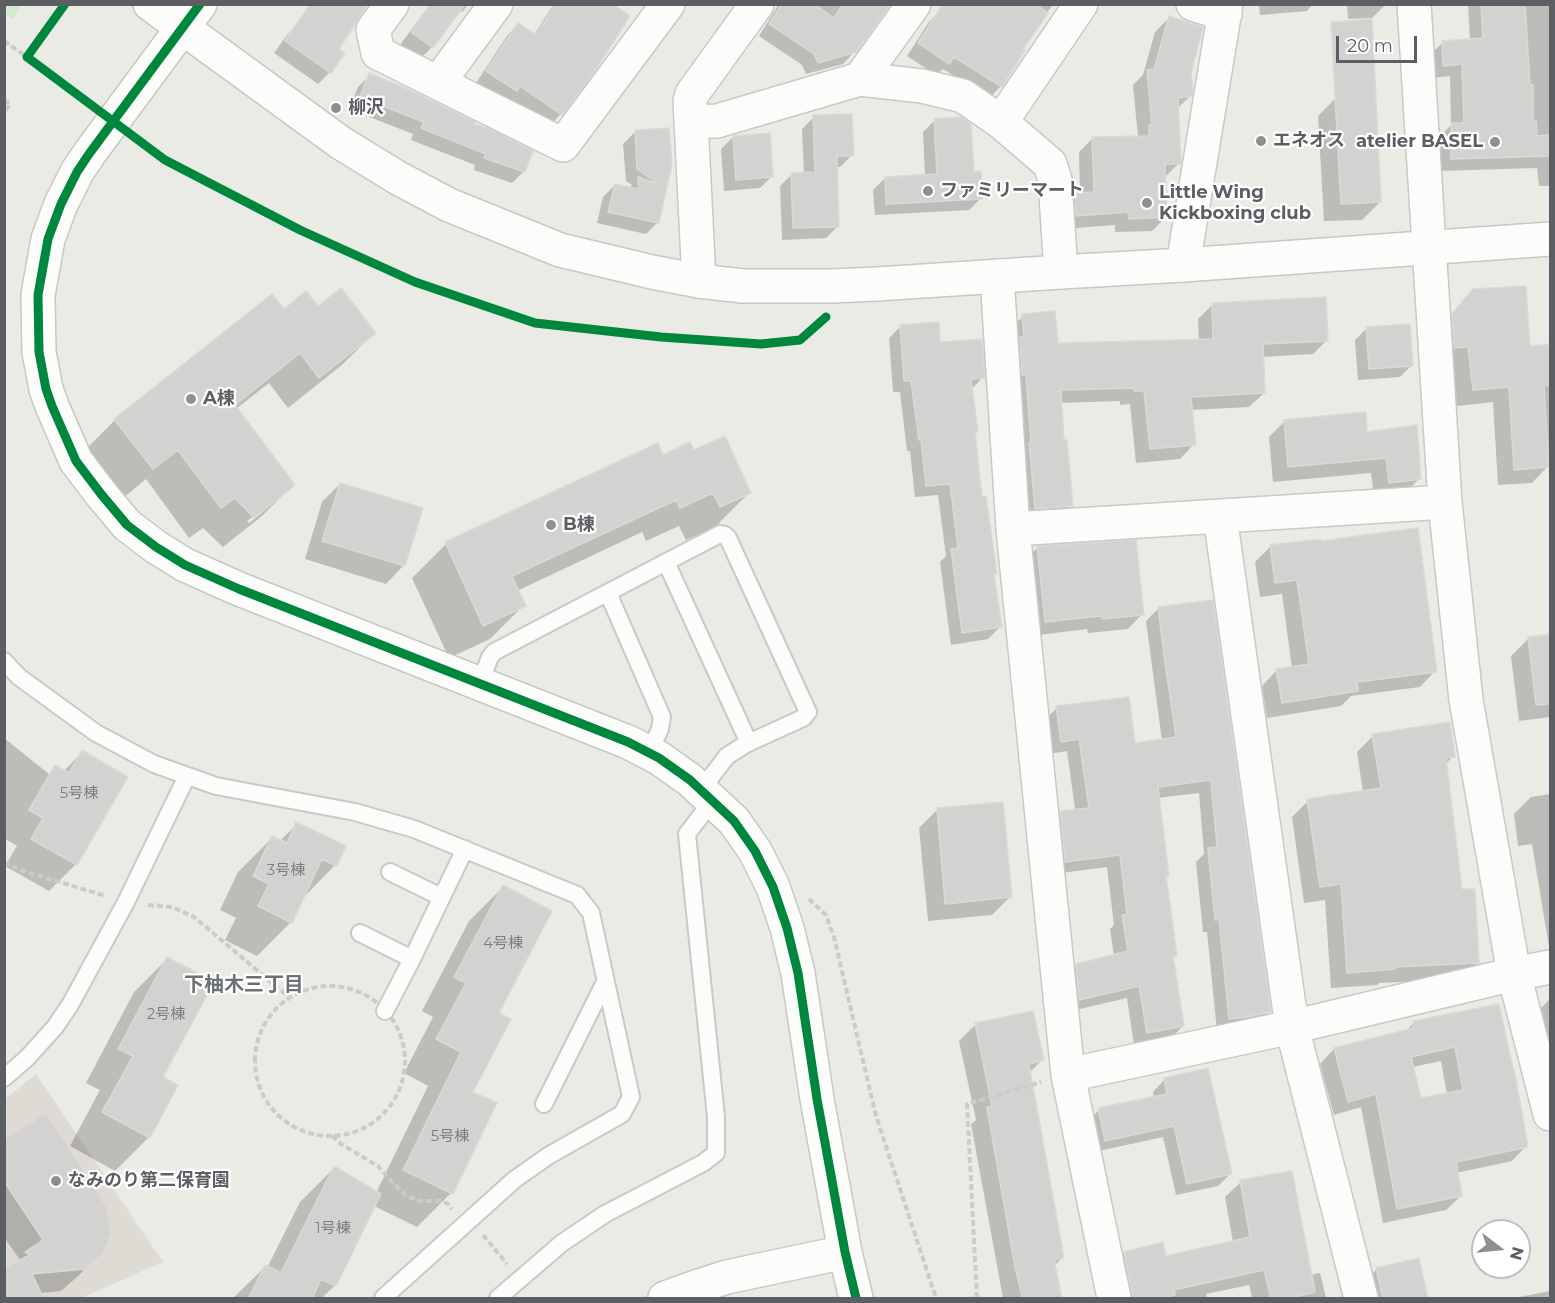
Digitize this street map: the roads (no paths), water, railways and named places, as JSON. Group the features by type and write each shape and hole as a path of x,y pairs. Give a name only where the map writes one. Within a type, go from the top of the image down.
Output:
{"street":[{"path":"150,4 191,16 340,143 449,206 560,250 652,272 699,280 743,286 831,286 1183,266 1551,239"},
{"path":"392,4 373,30 378,53 563,145 668,4"},
{"path":"438,83 496,4"},
{"path":"699,280 690,100 757,4"},
{"path":"860,79 914,4"},
{"path":"1001,122 1081,4"},
{"path":"1183,266 1226,9 1193,4"},
{"path":"1414,4 1445,502 1466,700 1514,974 1551,1114"},
{"path":"191,16 77,172 61,204 48,239 38,295 39,352 46,389 76,461 127,525 148,542 185,565 239,589 628,742 674,769 707,795 734,821 755,851 773,887 788,928 798,973 817,1099 845,1252 856,1299"},
{"path":"691,122 717,121 860,79 922,86 963,96 1001,122 1050,164 1055,180 1061,272"},
{"path":"997,276 1013,529 1068,1074 1114,1299"},
{"path":"1013,529 1445,502"},
{"path":"1220,516 1292,1027 1361,1299"},
{"path":"1068,1074 1292,1027 1551,967"},
{"path":"665,1299 727,1277 845,1252"}],"lane":[{"path":"480,683 494,652 720,534 725,535 808,712 803,718 727,756 687,834 716,1117 716,1153 703,1163 605,1214 562,1243 498,1299"},
{"path":"666,562 749,743"},
{"path":"608,593 662,717 660,729 649,753"},
{"path":"4,661 19,676 96,733 154,764 216,786 355,812 414,829 577,895 591,913 631,1097 622,1114 548,1156 514,1179 383,1299"},
{"path":"4,1078 27,1058 55,1027 86,978 187,776"},
{"path":"385,1011 465,849"},
{"path":"390,872 441,897"},
{"path":"360,933 412,959"},
{"path":"544,1104 605,982"}],"place":[{"name":"柳沢","path":"336,108"},
{"name":"エネオス","path":"1261,141"},
{"name":"atelier BASEL","path":"1495,142"},
{"name":"ファミリーマート","path":"928,191"},
{"name":"Little Wing Kickboxing club","path":"1147,203"},
{"name":"A棟","path":"191,399"},
{"name":"B棟","path":"551,525"},
{"name":"なみのり第二保育園","path":"56,1181"}],"district":[{"name":"下柚木三丁目","path":"244,985"}]}
